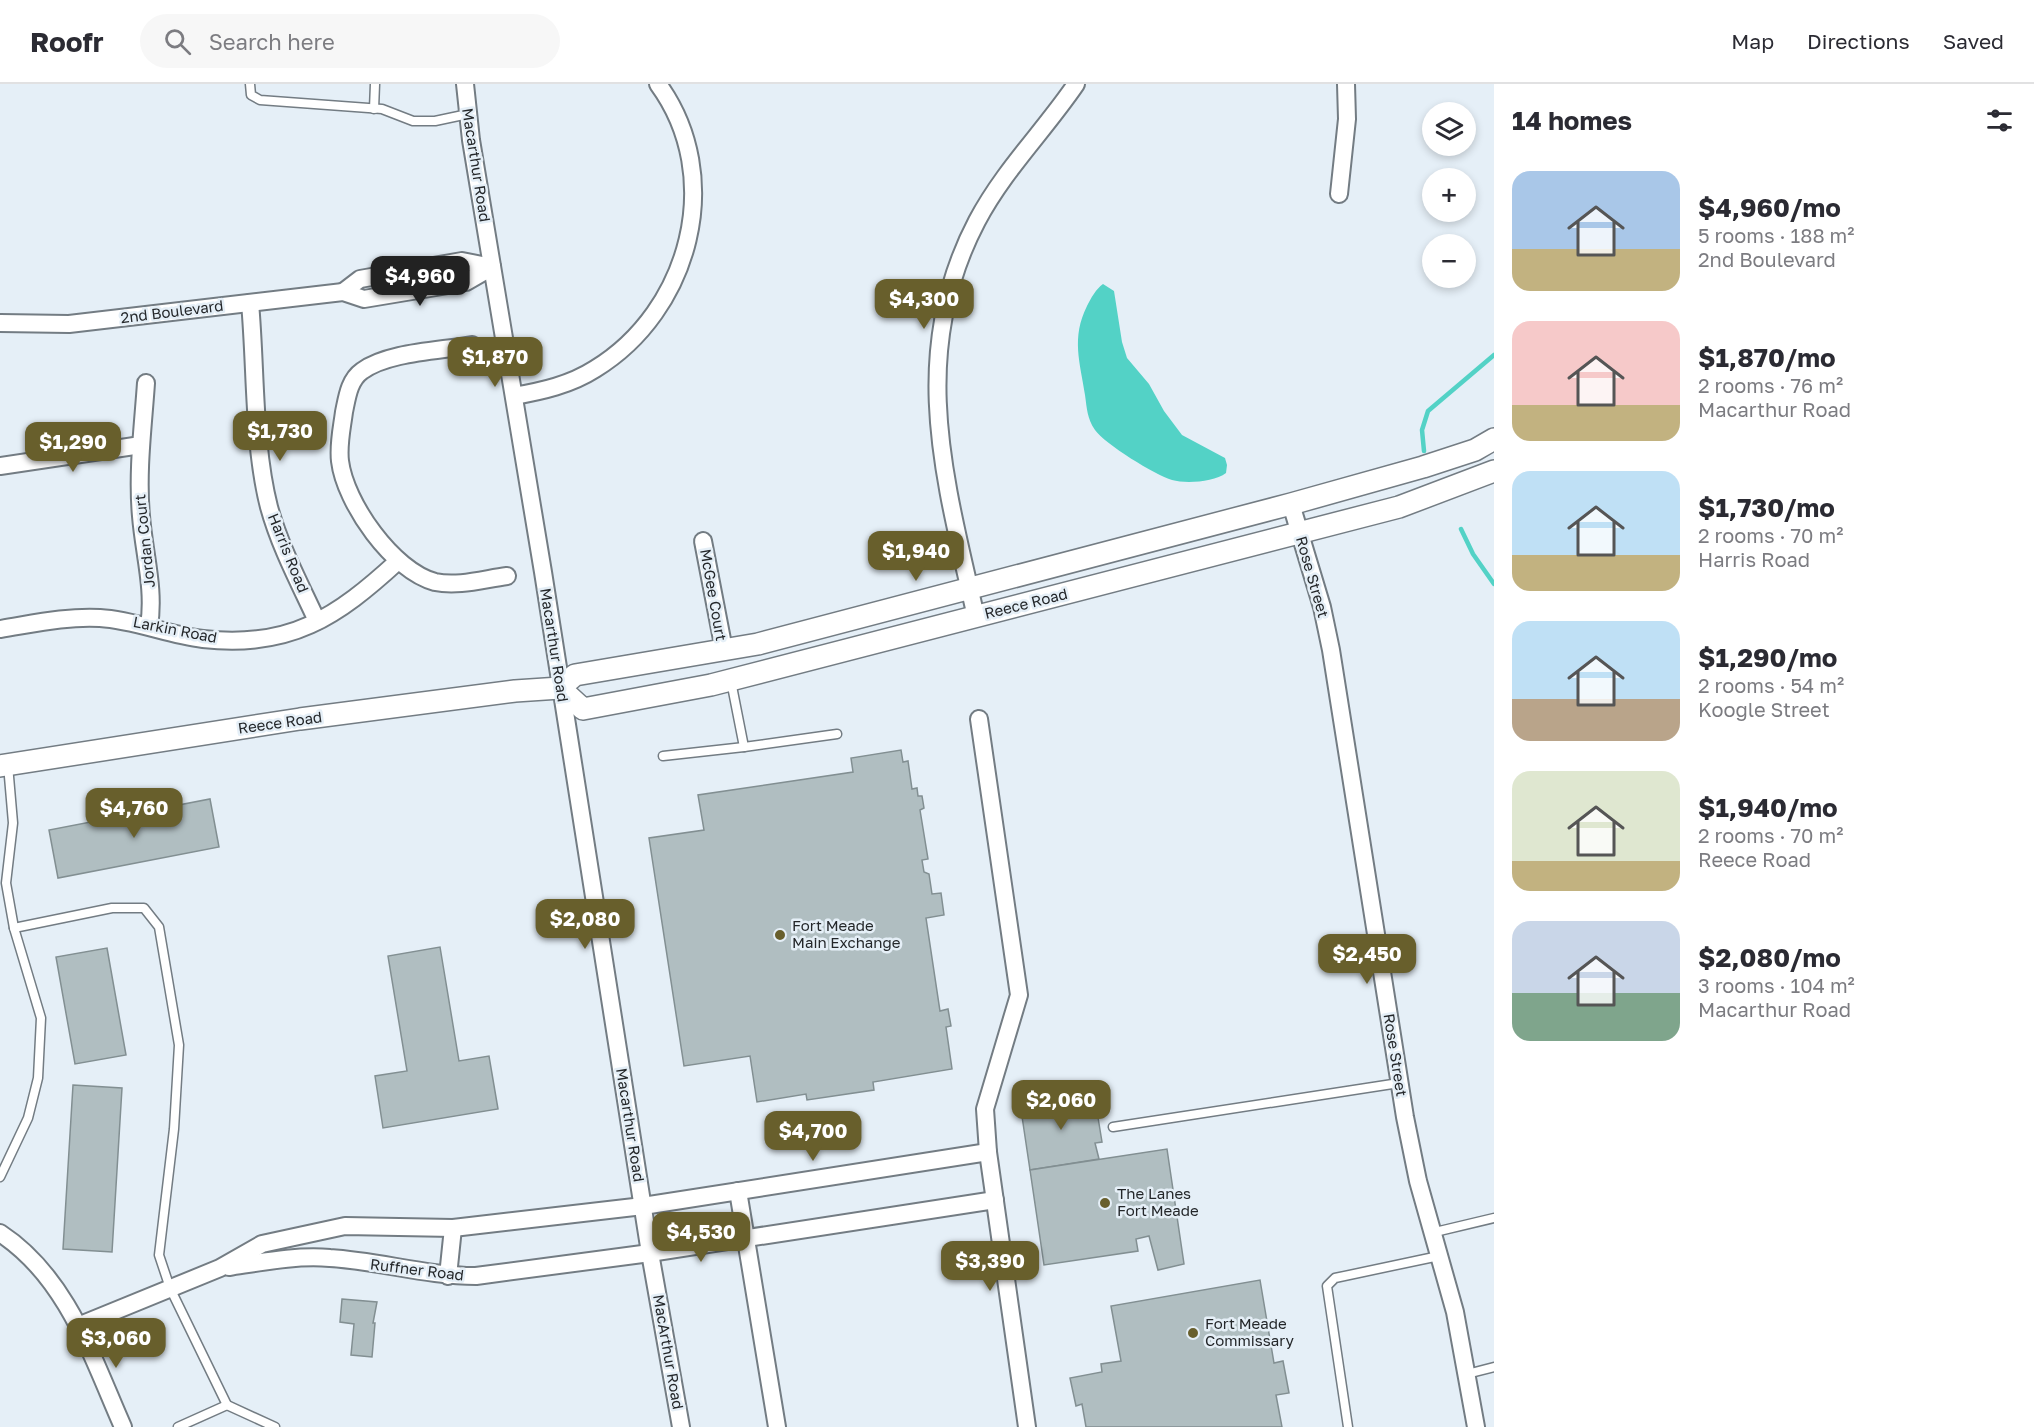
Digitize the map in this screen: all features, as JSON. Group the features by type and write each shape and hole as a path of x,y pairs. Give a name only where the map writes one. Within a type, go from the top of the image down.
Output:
{"street":[{"name":"Macarthur Road","path":"465,84 492,267 643,1206"},
{"path":"514,396 568,383 624,350 643,330 674,284 690,239 692,166 676,113 658,84"},
{"path":"976,617 945,475 938,429 938,359 944,317 954,278 977,222 1008,170 1076,84"},
{"path":"1339,195 1347,119 1346,84"},
{"name":"2nd Boulevard","path":"0,323 69,324 343,292 360,279 462,261 492,267"},
{"name":"Harris Road","path":"250,303 264,478 270,508 281,543 317,621"},
{"path":"472,345 388,359 372,364 359,372 347,396 339,443 343,477 357,510 398,561 415,573 434,582 450,584 507,576"},
{"name":"Jordan Court","path":"146,383 141,445 141,517 152,597 148,626"},
{"name":"Reece Road","path":"4,766 300,719 515,691 560,688 575,675 758,644 1291,504 1423,467 1475,450 1494,439"},
{"path":"0,466 141,445"},
{"name":"Reece Road","path":"560,688 583,709 731,680 1399,507 1494,471"},
{"name":"Rose Street","path":"1291,504 1322,607 1331,650 1399,1083 1418,1181 1455,1312 1476,1427"},
{"name":"McGee Court","path":"704,540 723,650"},
{"name":"Larkin Road","path":"0,629 69,619 98,618 148,626 202,639 244,641 292,633 360,596 398,561"},
{"path":"979,719 1019,995 985,1110 988,1152 1027,1427"},
{"name":"Ruffner Road","path":"78,1326 220,1268 262,1244 345,1226 453,1228 643,1206 988,1152"},
{"path":"738,1191 777,1427"},
{"name":"Ruffner Road","path":"220,1268 277,1260 330,1258 448,1276 476,1276 650,1253 995,1200"},
{"name":"MacArthur Road","path":"643,1206 681,1427"},
{"path":"448,1276 453,1228"},
{"path":"330,1258 331,1229"},
{"path":"0,1233 19,1246 61,1293 123,1427"}],"lane":[{"path":"250,84 251,94 260,100 382,109 413,121 435,121 468,114"},
{"path":"374,109 375,84"},
{"path":"731,680 744,747"},
{"path":"663,756 837,734"},
{"path":"0,1177 28,1119 39,1078 41,1018 14,928 6,883 13,823 4,766"},
{"path":"14,928 112,908 144,908 159,927 179,1045 174,1130 159,1255 170,1288 227,1405 275,1427"},
{"path":"1113,1127 1399,1083"},
{"path":"1431,1233 1494,1218"},
{"path":"1348,1427 1327,1286 1335,1278 1439,1256"},
{"path":"1467,1374 1494,1367"},
{"path":"178,1427 227,1405"}],"shaded area":[{"path":"1103,284 1114,291 1122,342 1127,358 1149,384 1164,411 1182,435 1225,458 1226,473 1200,481 1172,480 1131,458 1095,430 1087,409 1078,340 1079,329 1087,306"}],"building":[{"path":"901,750 903,762 908,761 912,789 917,788 918,796 922,796 924,808 920,810 928,859 922,860 924,872 929,874 932,894 941,893 944,915 926,918 940,1011 948,1009 951,1026 946,1027 952,1069 873,1082 874,1090 807,1100 806,1094 757,1102 750,1056 684,1066 649,838 704,830 698,795 853,772 851,758"},
{"path":"210,799 219,847 58,878 49,830"},
{"path":"440,947 459,1061 489,1056 498,1109 383,1128 375,1076 407,1071 388,956"},
{"path":"107,948 126,1055 75,1064 56,957"},
{"path":"73,1085 122,1088 112,1252 63,1249"},
{"path":"1094,1093 1102,1142 1095,1143 1099,1159 1030,1170 1020,1103"},
{"name":"The Lanes Fort Meade","path":"1167,1149 1184,1264 1158,1270 1149,1236 1136,1239 1138,1251 1044,1265 1030,1170"},
{"name":"Fort Meade Commissary","path":"1260,1280 1274,1363 1283,1361 1289,1393 1276,1395 1282,1427 1086,1427 1082,1404 1076,1406 1070,1378 1102,1372 1101,1364 1121,1361 1111,1306"},
{"path":"342,1299 377,1302 373,1323 375,1323 372,1357 351,1355 354,1324 340,1322"}],"waterway":[{"path":"1424,451 1422,430 1428,411 1494,355"},
{"path":"1461,529 1473,554 1494,584"}],"place":[{"name":"Fort Meade Main Exchange","path":"780,935"},
{"name":"The Lanes Fort Meade","path":"1105,1203"},
{"name":"Fort Meade Commissary","path":"1193,1333"}]}
